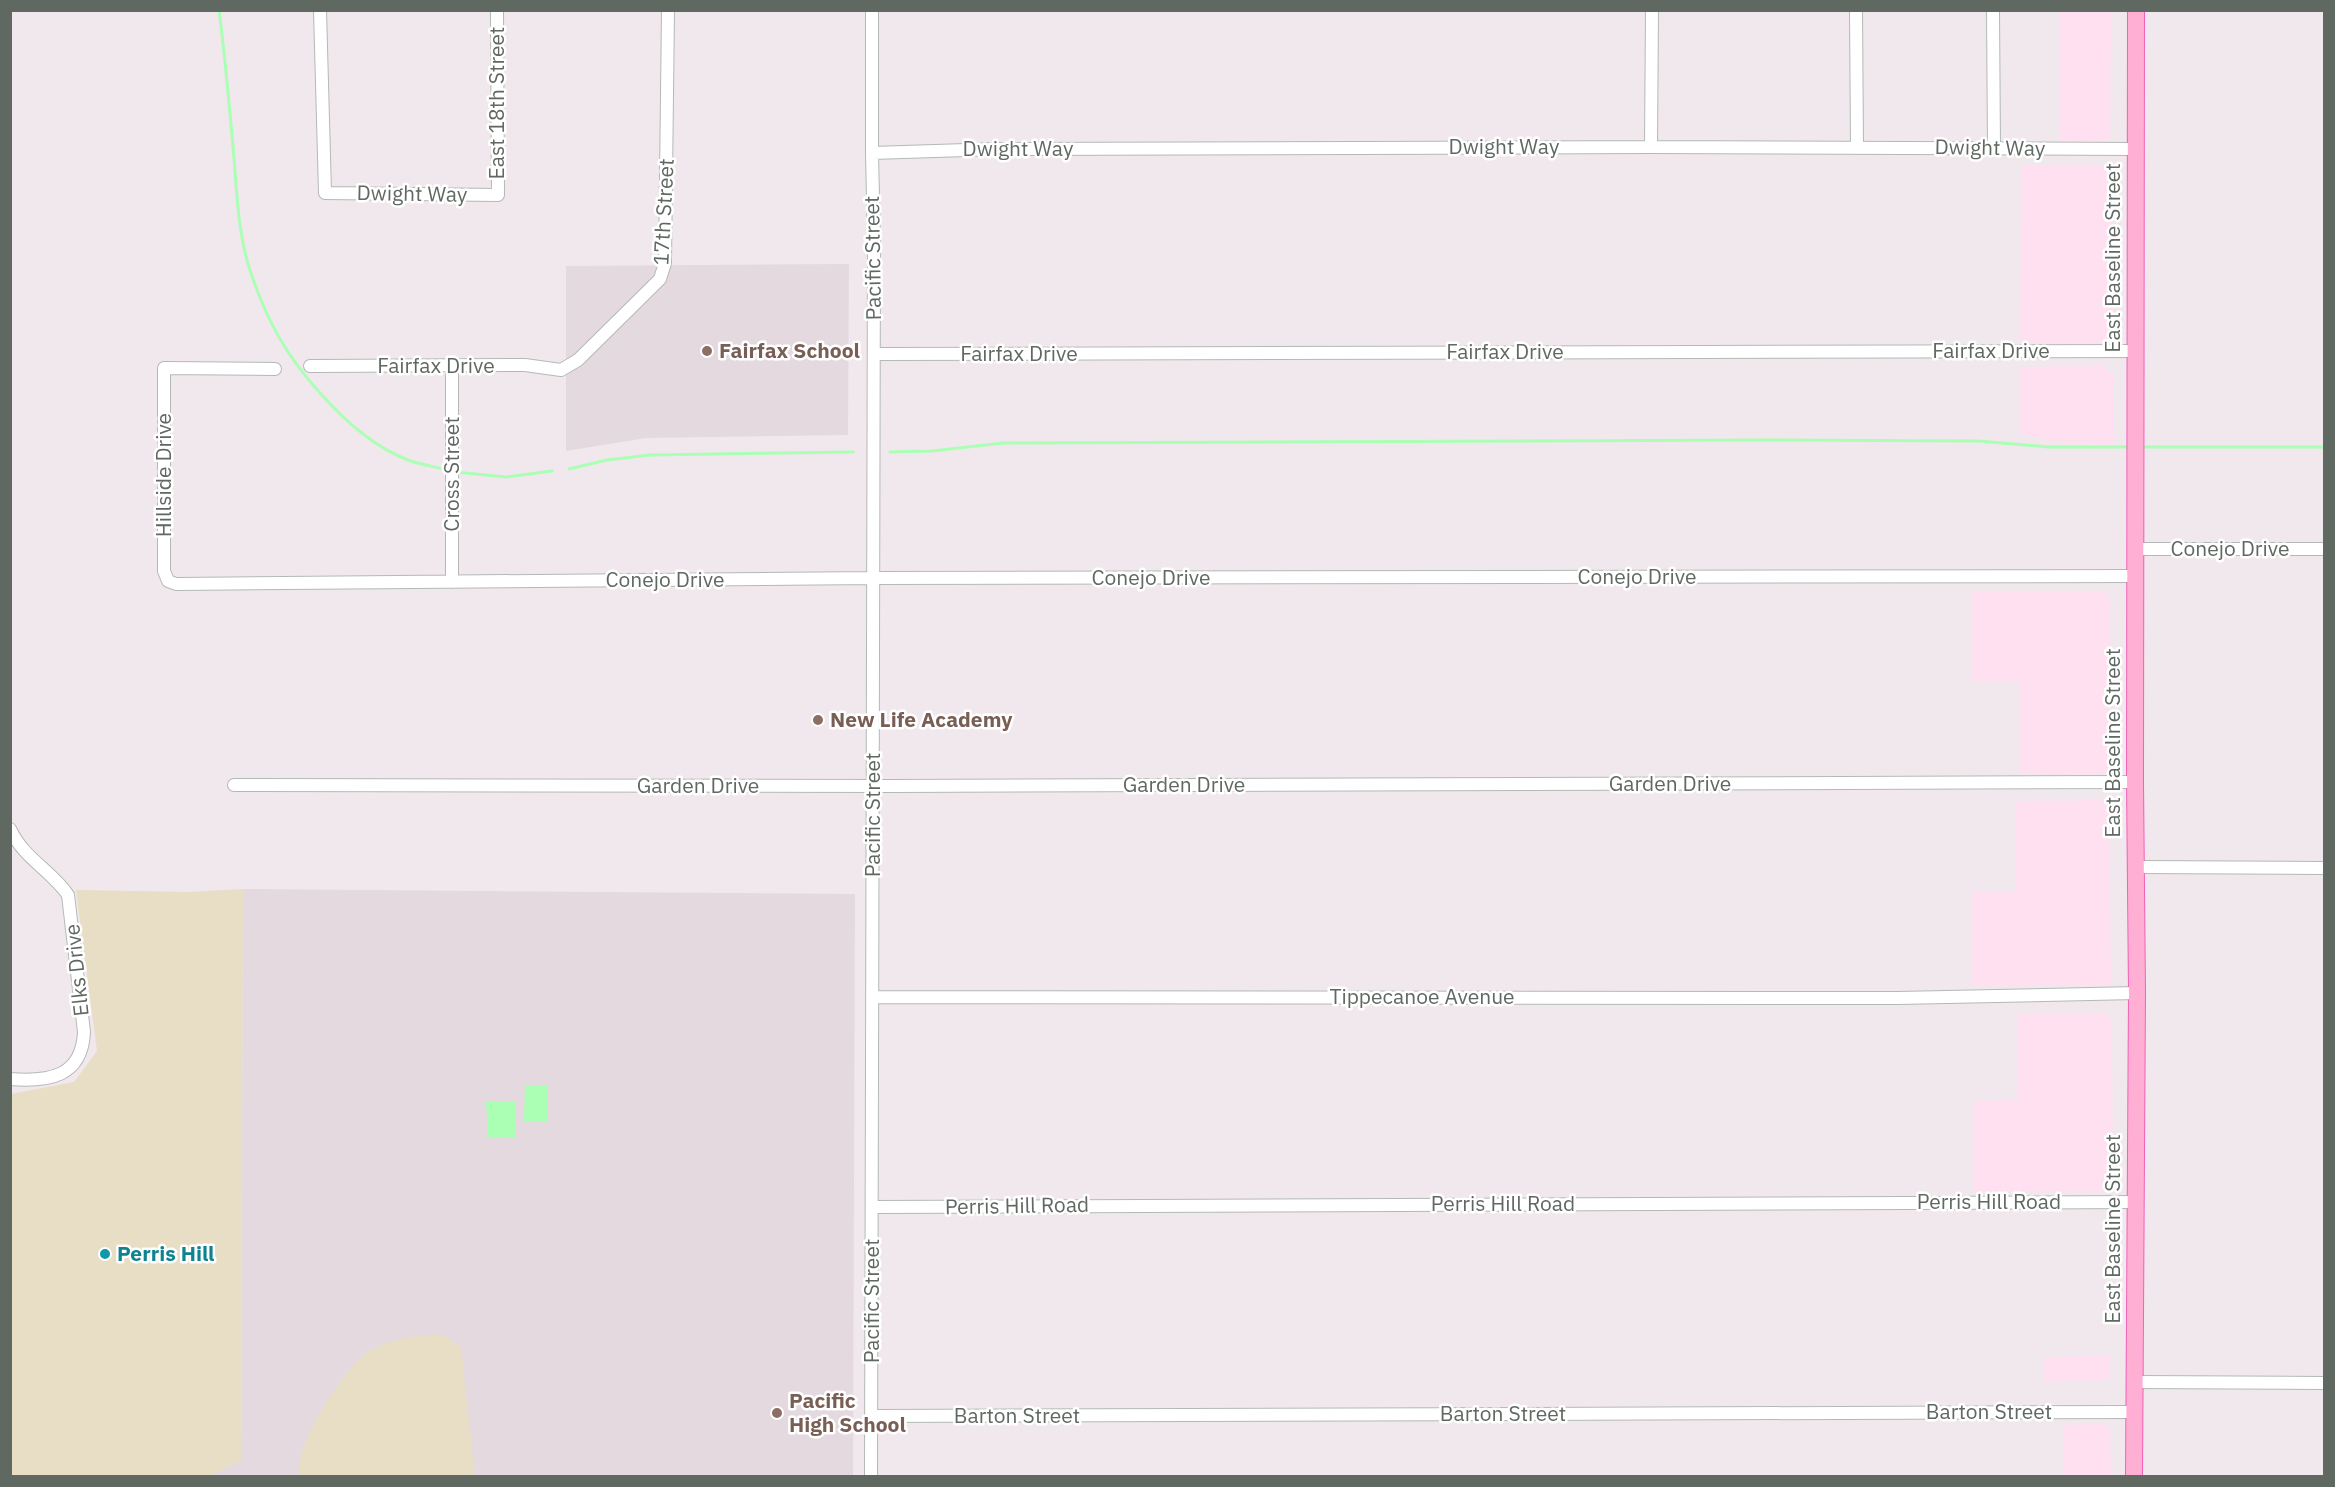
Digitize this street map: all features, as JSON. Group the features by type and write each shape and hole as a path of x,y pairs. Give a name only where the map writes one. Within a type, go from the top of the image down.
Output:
{"main road":[{"name":"East Baseline Street","path":"2134,1476 2137,993 2135,867 2136,10"}],"street":[{"name":"Dwight Way","path":"320,10 325,193 498,195"},
{"name":"East 18th Street","path":"497,10 498,195"},
{"name":"17th Street","path":"561,370 578,360 660,279 665,263 668,10"},
{"name":"Pacific Street","path":"871,1476 874,354 872,10"},
{"path":"1651,147 1652,10"},
{"path":"1856,10 1857,147"},
{"path":"1993,10 1994,148"},
{"name":"Dwight Way","path":"872,153 975,149 1651,147 2136,149"},
{"name":"Fairfax Drive","path":"874,354 2136,351"},
{"name":"Fairfax Drive","path":"310,366 525,365 561,370"},
{"name":"Cross Street","path":"452,367 452,582"},
{"name":"Hillside Drive","path":"168,581 164,571 164,368 274,369"},
{"name":"Conejo Drive","path":"2135,549 2325,549"},
{"name":"Conejo Drive","path":"168,581 176,584 873,579 2135,576"},
{"name":"Garden Drive","path":"234,785 873,786 2135,782"},
{"name":"Elks Drive","path":"10,829 25,852 63,887 68,895 84,1032 83,1046 74,1066 56,1076 30,1080 10,1079"},
{"path":"2135,867 2325,868"},
{"name":"Tippecanoe Avenue","path":"872,997 1897,998 2137,993"},
{"name":"Perris Hill Road","path":"872,1207 2135,1202"},
{"path":"2135,1382 2325,1383"},
{"name":"Barton Street","path":"871,1416 2135,1412"}],"shaded area":[{"path":"2059,11 2111,11 2110,142 2059,142"},
{"path":"2021,165 2111,165 2113,335 2105,344 2020,344"},
{"name":"Fairfax School","path":"849,264 848,435 646,438 566,451 566,266"},
{"path":"2102,365 2114,377 2114,445 2052,442 2020,433 2020,367"},
{"path":"1972,591 2105,591 2110,597 2110,774 2020,774 2020,681 1972,681"},
{"path":"2109,800 2111,985 1972,985 1971,892 2015,891 2015,801"},
{"name":"Pacific High School","path":"243,889 855,894 853,1476 210,1476 241,1459"},
{"path":"243,889 241,1460 210,1476 11,1476 11,1094 74,1082 97,1051 76,890 189,892"},
{"path":"2018,1014 2106,1014 2112,1021 2113,1188 2109,1191 1973,1191 1973,1101 2018,1100"},
{"path":"525,1085 547,1085 547,1121 524,1121"},
{"path":"485,1102 516,1102 515,1137 487,1137"},
{"path":"437,1334 461,1347 475,1476 299,1476 300,1462 313,1427 335,1390 359,1360 386,1343"},
{"path":"2110,1356 2110,1380 2043,1381 2043,1357"},
{"path":"2100,1424 2110,1428 2111,1476 2064,1476 2064,1425"}],"waterway":[{"path":"219,10 243,242 251,273 271,323 288,352 309,380 350,423 383,448 395,454 443,469"},
{"path":"890,452 932,451 1003,443 1762,440 1979,441 2048,447 2129,447"},
{"path":"2142,447 2324,447"},
{"path":"569,469 607,460 650,455 853,452"},
{"path":"455,472 506,477 552,471"}],"place":[{"name":"Fairfax School","path":"707,351"},
{"name":"New Life Academy","path":"818,720"},
{"name":"Perris Hill","path":"105,1254"},
{"name":"Pacific High School","path":"777,1413"}]}
